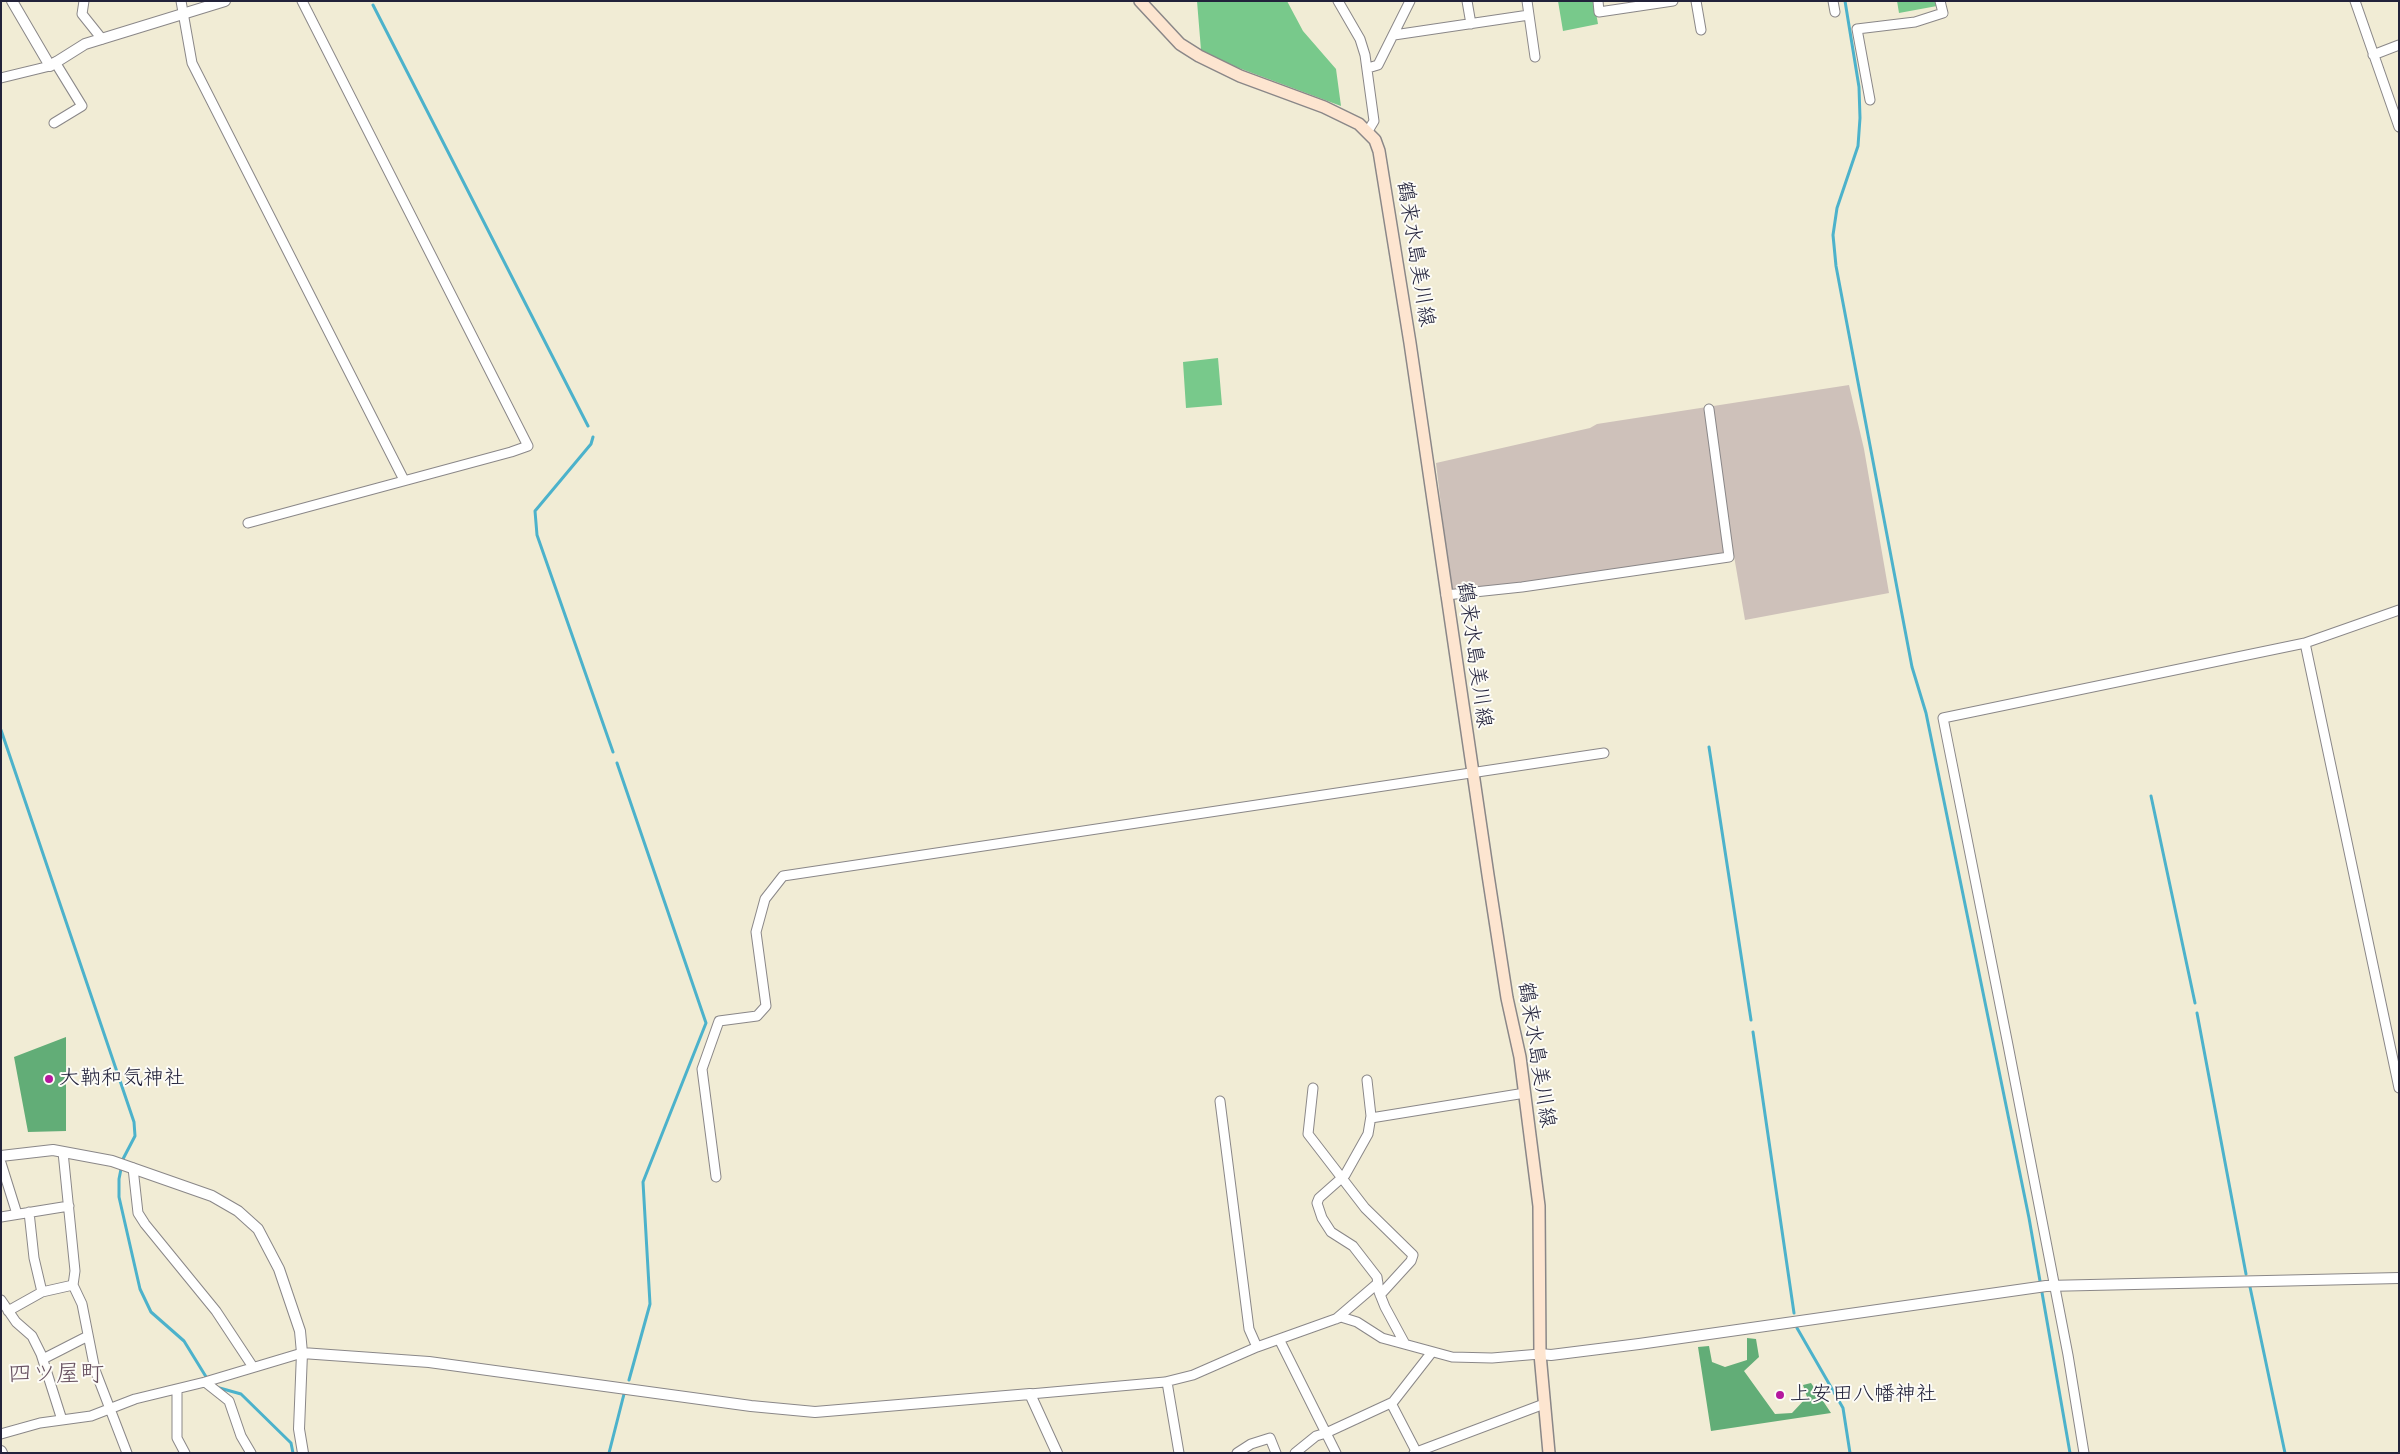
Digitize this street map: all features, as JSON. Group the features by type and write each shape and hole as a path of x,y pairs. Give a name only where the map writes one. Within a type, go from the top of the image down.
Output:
{"main road":[{"path":"1140,1 1180,44 1199,56 1240,76 1324,107 1359,124 1368,131"},
{"name":"鶴来水島美川線","path":"1368,131 1377,146 1383,175 1472,772 1507,998 1520,1057 1525,1093 1539,1206 1540,1354 1549,1453"}],"street":[{"path":"12,1 82,106 54,123"},
{"path":"84,1 82,14 102,38"},
{"path":"181,1 192,63 404,480"},
{"path":"1,78 53,64 85,44 102,38 225,1"},
{"path":"248,523 528,446 302,1"},
{"path":"1338,1 1360,40 1368,68 1374,121 1368,131"},
{"path":"1368,68 1378,65 1410,1"},
{"path":"1467,1 1471,24"},
{"path":"1527,1 1535,57"},
{"path":"1598,1 1599,12 1673,1"},
{"path":"1696,1 1701,30"},
{"path":"1834,1 1835,12"},
{"path":"2355,1 2399,127"},
{"path":"1870,100 1857,29 1915,22 1943,14 1941,2"},
{"path":"1394,35 1529,15"},
{"path":"2373,55 2399,45"},
{"path":"1446,594 1522,587 1729,556 1709,409"},
{"path":"2084,1453 2046,1286 1942,718 2305,643 2399,610"},
{"path":"2305,643 2399,1088"},
{"path":"716,1177 702,1069 719,1021 757,1016 766,1006 756,932 765,899 782,876 1604,753"},
{"path":"1367,1080 1371,1118 1368,1134 1341,1180 1319,1198 1317,1203 1322,1218 1331,1232 1353,1246 1377,1277 1380,1296 1404,1344"},
{"path":"1313,1088 1308,1134 1341,1180 1372,1215 1413,1255 1411,1261 1380,1296"},
{"path":"1371,1118 1525,1093"},
{"path":"1220,1101 1249,1329 1257,1347"},
{"path":"1,1156 52,1150 117,1162 212,1196 238,1211 258,1230 282,1278 300,1331 302,1353 299,1429 303,1453"},
{"path":"63,1152 75,1271 73,1285 82,1304 95,1370 127,1453"},
{"path":"1,1163 18,1214"},
{"path":"133,1168 138,1213 141,1218 216,1311 253,1367"},
{"path":"1,1217 69,1206"},
{"path":"30,1212 34,1258 42,1292"},
{"path":"1,1434 40,1424 91,1416 109,1407 205,1382 302,1353 429,1362 751,1406 815,1412 1167,1382 1193,1375 1257,1347 1280,1341 1341,1317 1357,1322 1382,1338 1432,1352 1460,1357 1492,1358 1540,1354 1551,1355 1639,1344 2046,1286 2399,1278"},
{"path":"1336,1319 1378,1283"},
{"path":"8,1310 42,1292 73,1285"},
{"path":"1,1300 16,1322 32,1336 42,1359 62,1420"},
{"path":"42,1359 88,1336"},
{"path":"1280,1341 1336,1453"},
{"path":"1295,1453 1307,1442 1392,1403 1432,1352"},
{"path":"205,1382 229,1400 241,1436 251,1453"},
{"path":"1167,1382 1179,1453"},
{"path":"177,1389 177,1438 185,1453"},
{"path":"1030,1394 1057,1453"},
{"path":"1392,1403 1416,1452 1544,1404"},
{"path":"1236,1453 1251,1444 1270,1438 1276,1453"}],"shaded area":[{"path":"1849,385 1864,449 1889,593 1745,620 1734,556 1451,591 1436,463 1590,428 1597,424"}],"green space":[{"path":"1197,1 1287,1 1303,31 1336,69 1341,106 1236,67 1201,50"},
{"path":"1558,1 1594,1 1598,24 1563,31"},
{"path":"1897,1 1936,1 1937,6 1899,13"},
{"path":"1218,358 1222,405 1186,408 1183,362"},
{"path":"66,1037 66,1131 28,1132 14,1057"},
{"path":"1747,1338 1756,1339 1759,1357 1744,1371 1775,1414 1792,1413 1807,1397 1803,1385 1811,1383 1831,1413 1711,1431 1698,1347 1709,1346 1712,1362 1725,1367 1747,1360"}],"waterway":[{"path":"1845,1 1859,87 1860,118 1858,146 1837,208 1833,235 1836,266 1912,667 1926,713 2029,1218 2070,1453"},
{"path":"373,5 588,426"},
{"path":"593,437 591,444 535,511 537,535 613,752"},
{"path":"1,730 134,1122 135,1136 123,1159 119,1179 119,1197 140,1289 151,1312 184,1341 208,1380"},
{"path":"1709,747 1751,1020"},
{"path":"617,763 706,1023 643,1182 650,1304 629,1380"},
{"path":"2151,796 2195,1003"},
{"path":"2197,1013 2246,1274"},
{"path":"1753,1032 1794,1313"},
{"path":"2250,1287 2285,1453"},
{"path":"1797,1328 1843,1408 1850,1453"},
{"path":"216,1387 241,1394 291,1443 293,1453"},
{"path":"609,1453 624,1394"}],"place":[{"name":"大靹和気神社","path":"49,1079"},
{"name":"上安田八幡神社","path":"1780,1395"}],"district":[{"name":"四ツ屋町","path":"56,1375"}]}
